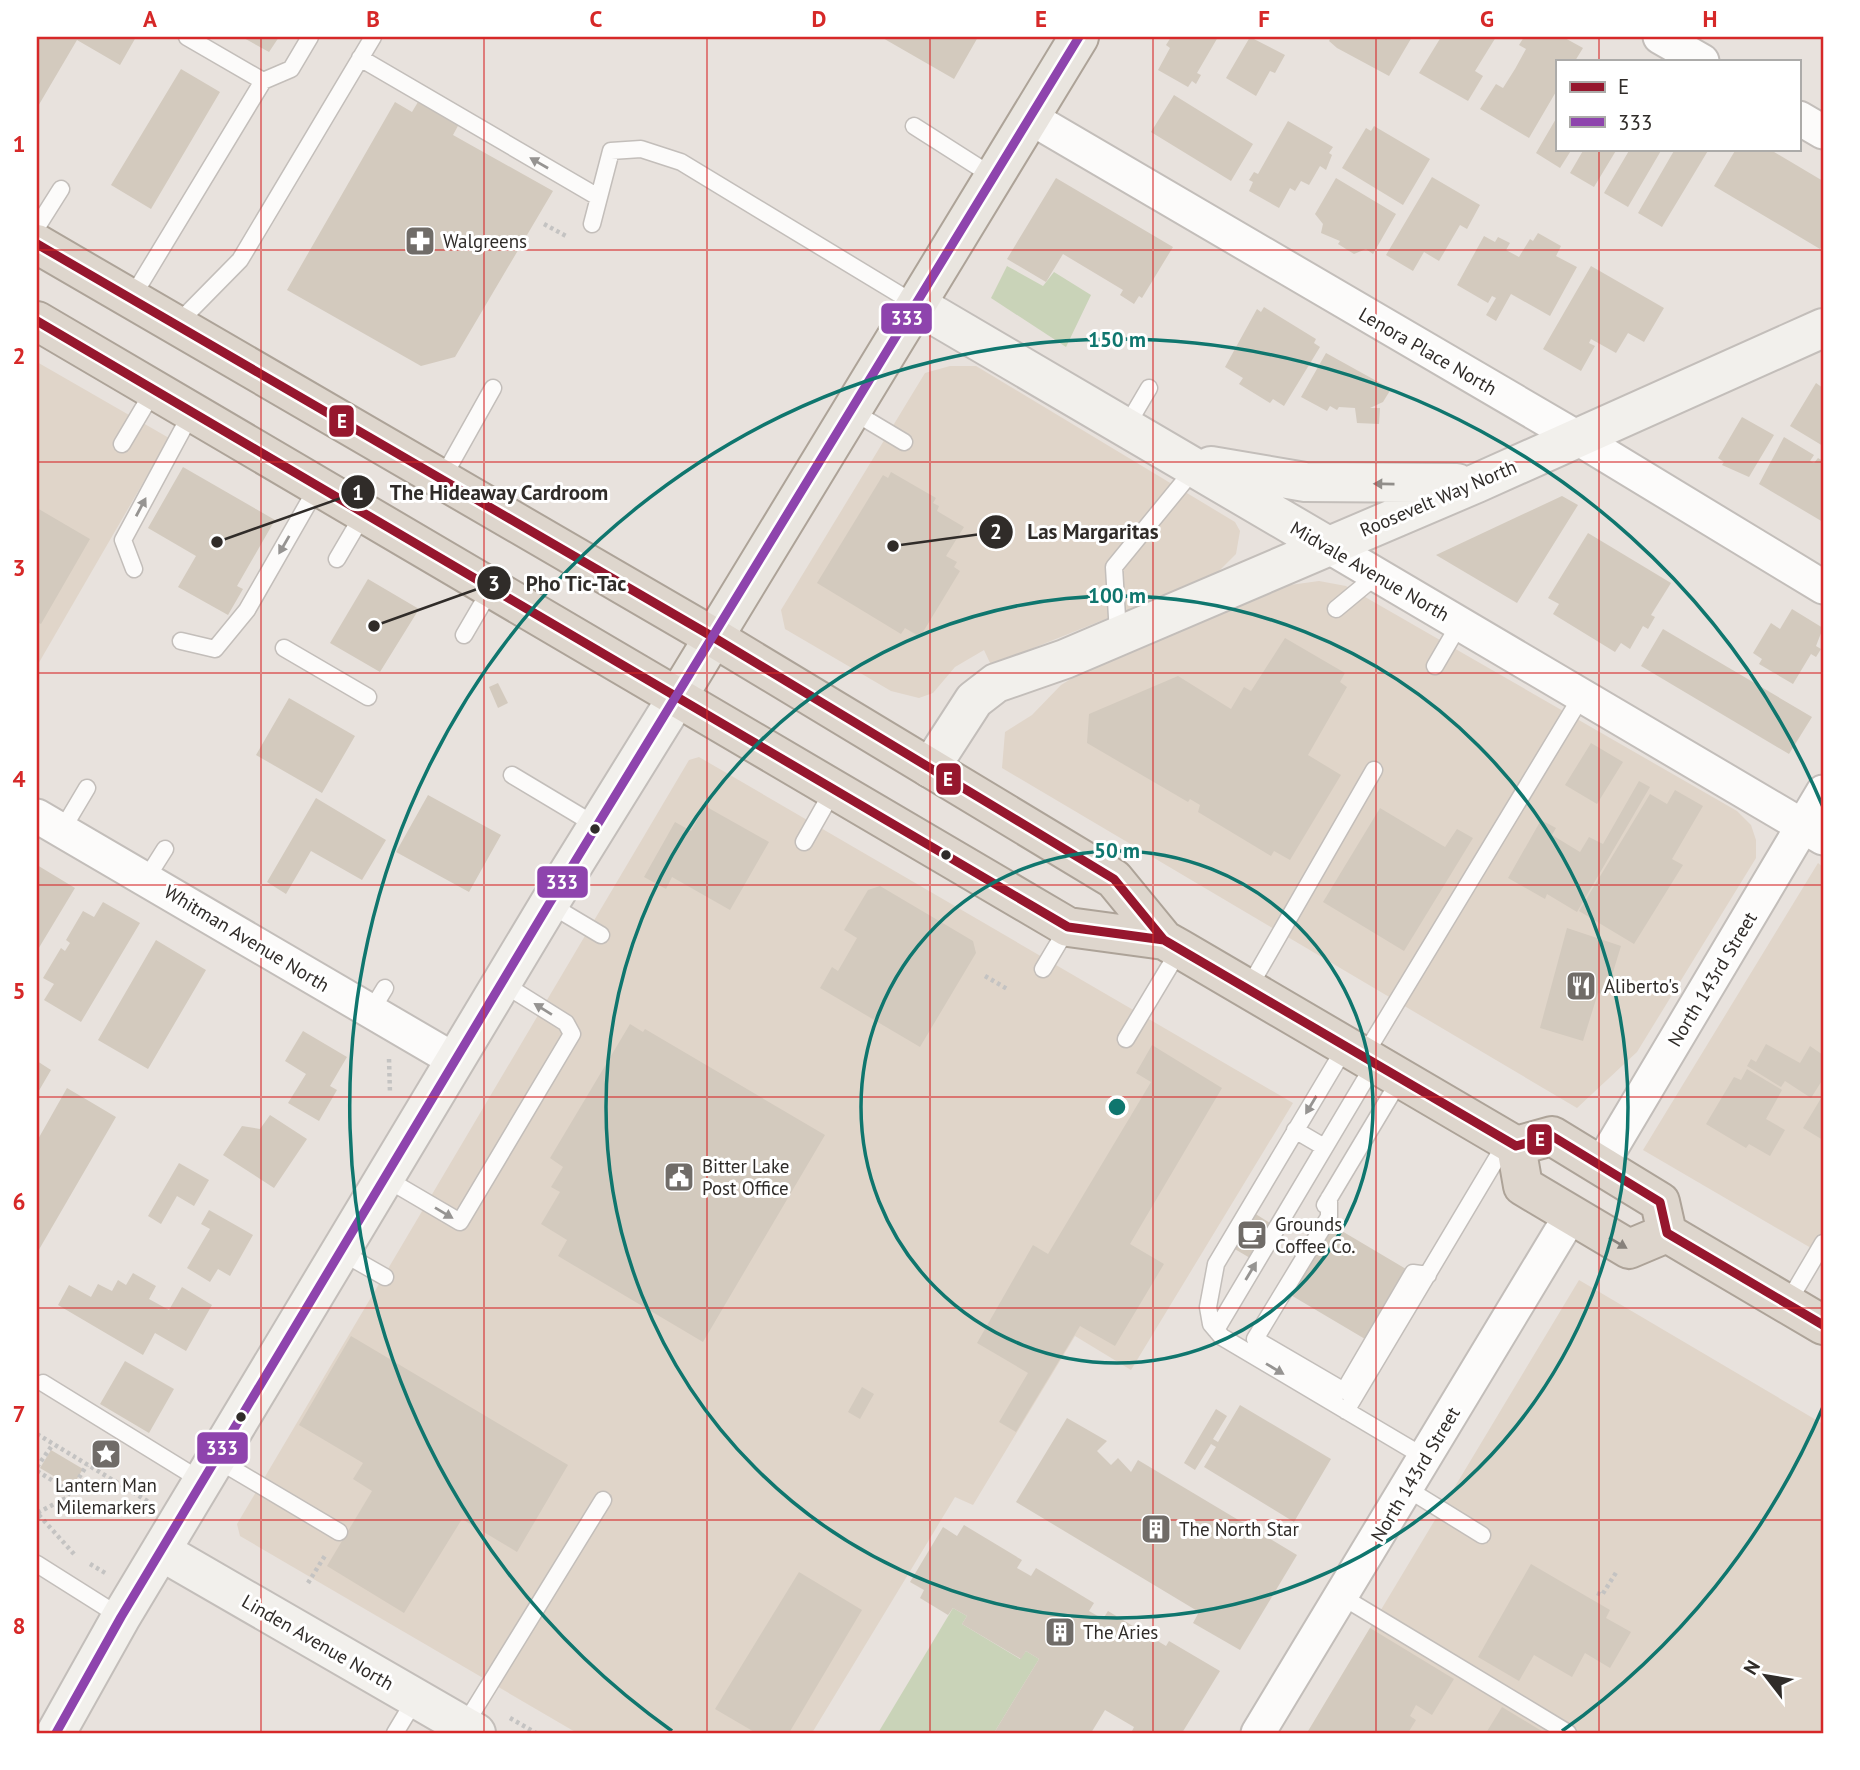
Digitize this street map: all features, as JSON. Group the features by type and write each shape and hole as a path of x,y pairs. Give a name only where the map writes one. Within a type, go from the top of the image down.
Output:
{"highway":[{"path":"37,244 713,637 1114,879 1172,945 1512,1143 1552,1136 1601,1165 1660,1202 1667,1233 1823,1325"},
{"path":"37,321 1068,927 1172,945"},
{"path":"1512,1143 1524,1186 1629,1250 1667,1233"}],"main road":[{"path":"678,696 1079,37"}],"street":[{"path":"1660,37 1700,60"},
{"name":"Lenora Place North","path":"1031,118 1576,437 1823,587"},
{"path":"1800,119 1823,132"},
{"name":"Midvale Avenue North","path":"917,304 1583,694 1813,832"},
{"name":"Roosevelt Way North","path":"930,768 974,700 996,683 1065,659 1118,634 1477,483 1823,328"},
{"path":"1187,464 1305,482 1477,483"},
{"path":"56,1733 121,1616 549,904 678,696"},
{"name":"North 143rd Street","path":"1601,1165 1813,832 1823,792"},
{"name":"Whitman Avenue North","path":"49,823 146,879 378,999 456,1060"},
{"name":"North 143rd Street","path":"1258,1733 1571,1215"},
{"name":"Linden Avenue North","path":"161,1550 470,1730"}],"lane":[{"path":"187,37 263,81"},
{"path":"131,299 263,81 291,69 310,37"},
{"path":"176,325 240,261 373,37"},
{"path":"360,58 598,197"},
{"path":"914,126 994,177"},
{"path":"592,224 611,151 641,149 681,162 917,304"},
{"path":"37,227 61,189"},
{"path":"442,479 493,388"},
{"path":"1126,428 1149,388"},
{"path":"122,444 154,390"},
{"path":"852,410 904,442"},
{"path":"134,569 123,540 192,412"},
{"path":"1118,634 1114,567 1187,464"},
{"path":"181,641 215,649 247,610 318,486"},
{"path":"337,559 364,513"},
{"path":"1336,609 1377,575"},
{"path":"464,635 492,587"},
{"path":"1435,666 1460,624"},
{"path":"284,648 368,697"},
{"path":"1216,1330 1583,694"},
{"path":"1248,989 1374,770"},
{"path":"512,775 597,826"},
{"path":"49,823 87,788"},
{"path":"804,842 834,789"},
{"path":"146,879 165,849"},
{"path":"549,904 601,935"},
{"path":"1043,969 1068,927"},
{"path":"1126,1039 1172,945"},
{"path":"385,1178 460,1222 572,1034 566,1023 502,983"},
{"path":"1371,1061 1295,1130 1216,1264 1208,1307 1211,1324 1240,1348 1426,1458"},
{"path":"1240,1348 1329,1198 1371,1061"},
{"path":"1295,1130 1324,1147"},
{"path":"1346,1411 1427,1275 1512,1143"},
{"path":"1329,1198 1329,1217 1255,1339 1344,1391 1413,1273 1427,1275"},
{"path":"1787,1304 1823,1243"},
{"path":"341,1252 385,1278"},
{"path":"43,1383 209,1470 339,1532"},
{"path":"1406,1488 1482,1535"},
{"path":"470,1730 603,1500"},
{"path":"37,1564 121,1616"},
{"path":"1341,1596 1568,1733"},
{"path":"395,1733 416,1698"}],"path":[{"path":"544,223 566,236"},
{"path":"985,976 1009,990"},
{"path":"37,1434 149,1502"},
{"path":"52,1444 37,1469 71,1492"},
{"path":"87,1465 71,1492 57,1506 37,1513 66,1548 102,1571"},
{"path":"308,1583 339,1532"},
{"path":"1597,1592 1602,1595 1617,1572"}],"shaded area":[{"path":"37,362 169,438 37,666"},
{"path":"950,366 976,366 1235,522 1240,531 1236,554 1215,575 991,665 984,650 955,667 933,693 919,698 891,691 785,629 781,610 925,373"},
{"path":"1319,581 1346,586 1737,811 1751,825 1756,840 1756,858 1637,1052 1577,1108 1002,768 1005,732 1032,715 1061,685 1085,670 1269,588"},
{"path":"699,757 1293,1103 1131,1370 1075,1336 973,1505 955,1497 812,1733 577,1733 240,1536 237,1524 689,760"},
{"path":"1818,863 1823,867 1823,1255 1643,1150"},
{"path":"1579,1280 1823,1424 1823,1733 1307,1733"}],"green space":[{"path":"1007,266 1043,286 1054,272 1091,295 1066,347 991,298"},
{"path":"953,1608 967,1616 962,1624 1020,1659 1026,1651 1039,1659 994,1733 878,1733"}],"building":[{"path":"37,37 136,37 120,65 77,40 37,108"},
{"path":"242,37 279,37 269,52"},
{"path":"881,37 978,37 954,79"},
{"path":"1171,37 1218,37 1197,73 1201,75 1196,84 1192,81 1188,87 1158,70 1170,48 1166,45"},
{"path":"1250,37 1285,55 1275,73 1270,71 1256,96 1226,78"},
{"path":"1331,37 1412,37 1389,76 1337,48 1329,41"},
{"path":"1441,37 1496,37 1475,71 1483,76 1468,101 1419,73"},
{"path":"1524,37 1563,37 1583,48 1576,60 1556,60 1556,92 1529,138 1480,109 1496,84 1503,88 1515,69 1526,49 1519,45"},
{"path":"181,69 220,92 151,209 111,185"},
{"name":"Walgreens","path":"427,87 466,111 453,135 553,191 455,357 421,366 287,290 395,102 412,112"},
{"path":"1174,95 1253,144 1231,181 1151,132"},
{"path":"1556,119 1556,150 1571,150 1560,168 1536,153"},
{"path":"1288,121 1333,147 1326,170 1320,166 1309,185 1301,181 1295,191 1290,188 1279,208 1249,191 1253,182 1249,180 1254,172 1258,174"},
{"path":"1374,126 1430,159 1403,205 1342,168 1366,128 1371,131"},
{"path":"1583,150 1616,150 1594,187 1570,173"},
{"path":"1629,150 1661,150 1628,207 1604,193"},
{"path":"1674,150 1708,150 1662,227 1638,213"},
{"path":"1735,150 1771,150 1823,181 1823,244 1820,249 1714,186"},
{"path":"1432,177 1480,205 1467,229 1460,225 1439,261 1424,252 1413,271 1386,255"},
{"path":"1056,178 1173,247 1142,298 1139,296 1134,304 1120,295 1123,290 1063,254 1046,282 1007,259"},
{"path":"1336,178 1396,214 1373,254 1366,249 1354,254 1338,244 1340,241 1321,233 1323,224 1315,214"},
{"path":"1538,233 1561,246 1556,256 1577,267 1550,316 1511,294 1496,321 1486,315 1496,298 1492,296 1488,303 1457,285 1484,236 1495,242 1498,237 1510,243 1506,250 1519,257 1530,239 1533,241"},
{"path":"1591,266 1664,308 1644,342 1628,333 1616,353 1591,339 1589,343 1595,346 1581,371 1543,349"},
{"path":"1264,307 1316,339 1314,343 1320,347 1284,406 1273,399 1270,403 1239,384 1243,378 1225,367 1257,309 1261,312"},
{"path":"1326,353 1391,389 1383,402 1370,408 1380,408 1379,424 1357,423 1355,408 1339,407 1337,410 1330,406 1327,411 1301,397"},
{"path":"1816,383 1823,388 1823,446 1790,426"},
{"path":"1742,417 1774,435 1749,477 1722,465 1724,462 1718,458"},
{"path":"1784,437 1814,455 1810,461 1814,463 1818,458 1823,461 1823,522 1759,484"},
{"path":"183,467 275,520 237,586 243,589 228,615 178,587 196,556 148,528"},
{"path":"891,472 936,498 933,503 939,506 937,511 964,527 946,556 957,562 954,567 960,571 920,637 905,628 901,634 817,583 883,475 888,478"},
{"path":"1562,496 1578,505 1517,603 1436,555"},
{"path":"37,508 90,539 41,624 37,622"},
{"path":"1588,533 1671,583 1651,615 1655,617 1648,629 1643,626 1630,649 1621,643 1615,652 1553,614 1559,604 1548,598"},
{"path":"368,579 419,609 380,672 330,643"},
{"path":"1792,609 1823,628 1816,646 1821,649 1816,657 1811,654 1793,684 1759,664 1762,659 1753,653 1771,623 1780,629"},
{"path":"1663,629 1812,717 1789,754 1641,666"},
{"path":"1285,638 1345,673 1340,682 1347,687 1308,755 1341,775 1290,860 1274,851 1271,856 1198,812 1200,805 1190,799 1188,802 1087,743 1089,714 1178,676 1231,709 1244,687 1251,691"},
{"path":"498,683 508,703 498,708 489,687"},
{"path":"289,698 355,736 322,793 256,755"},
{"path":"1591,743 1623,762 1597,804 1565,785"},
{"path":"1639,781 1650,787 1577,912 1547,894 1545,899 1508,878 1541,820 1556,828 1552,835 1580,852 1589,837 1603,844"},
{"path":"1675,790 1703,806 1672,859 1683,865 1634,944 1579,911 1650,794 1667,804"},
{"path":"428,795 501,835 469,892 396,852"},
{"path":"316,798 386,840 362,880 311,851 286,894 267,882"},
{"path":"705,806 769,842 730,910 672,877 666,889 644,877 675,822 691,831"},
{"path":"1380,808 1445,847 1457,829 1473,838 1404,951 1323,902"},
{"path":"37,865 75,888 37,951"},
{"path":"880,886 973,941 976,953 920,1047 820,988 832,967 838,971 857,938 844,930 868,890"},
{"path":"103,902 140,923 81,1022 44,1000 54,984 43,978 61,948 65,951 70,943 66,940 83,911 94,917"},
{"name":"Aliberto's","path":"1567,928 1621,946 1606,995 1598,993 1583,1041 1540,1028"},
{"path":"156,940 206,970 148,1069 98,1040"},
{"name":"Bitter Lake Post Office","path":"630,1024 643,1032 645,1029 825,1135 703,1342 558,1256 567,1240 541,1224 560,1192 551,1187 563,1167 550,1158"},
{"path":"303,1031 347,1057 330,1086 337,1090 319,1121 288,1103 306,1074 285,1061"},
{"path":"1766,1044 1800,1063 1810,1046 1823,1055 1823,1079 1811,1098 1785,1081 1781,1087 1747,1066 1751,1059 1756,1062"},
{"path":"1152,1045 1222,1088 1130,1244 1164,1264 1115,1346 1080,1326 1016,1432 999,1422 1028,1373 977,1343 1033,1245 1048,1254 1151,1082 1136,1073"},
{"path":"37,1061 51,1070 37,1094"},
{"path":"1747,1069 1782,1090 1766,1119 1785,1130 1770,1156 1749,1144 1746,1148 1706,1124 1734,1077 1741,1080"},
{"path":"67,1088 116,1117 37,1253 37,1141"},
{"path":"1823,1095 1823,1140 1803,1128"},
{"path":"270,1115 307,1139 274,1188 223,1155 242,1126 260,1129"},
{"path":"179,1163 209,1180 194,1206 177,1196 161,1224 148,1216"},
{"path":"209,1210 253,1235 230,1276 218,1269 210,1282 187,1268 210,1229 201,1224"},
{"name":"Grounds Coffee Co.","path":"1254,1213 1270,1223 1250,1258 1233,1248"},
{"path":"1330,1224 1406,1269 1365,1339 1289,1294"},
{"path":"133,1273 156,1286 149,1299 169,1310 182,1287 212,1305 186,1351 155,1333 143,1355 58,1305 69,1285 91,1297 98,1284 112,1291 118,1280 126,1285"},
{"path":"351,1336 568,1465 517,1552 462,1519 404,1613 327,1566 372,1491 353,1479 363,1463 299,1425"},
{"path":"125,1361 174,1389 149,1433 100,1404"},
{"path":"862,1387 874,1394 860,1419 848,1412"},
{"path":"1240,1405 1331,1459 1294,1522 1204,1467 1216,1447 1211,1444 1195,1470 1184,1463 1216,1409 1227,1416 1213,1439 1218,1442"},
{"name":"The North Star","path":"1067,1418 1107,1441 1097,1451 1111,1465 1118,1458 1131,1472 1138,1460 1297,1555 1240,1650 1193,1623 1199,1612 1016,1502"},
{"path":"51,1450 83,1469 72,1487 40,1468"},
{"name":"The Aries","path":"964,1525 1022,1560 1017,1568 1031,1576 1036,1568 1094,1603 1089,1611 1103,1619 1108,1611 1166,1646 1169,1641 1220,1671 1182,1733 1131,1733 1134,1727 1105,1710 1091,1733 994,1733 1039,1659 1026,1651 1021,1659 962,1624 967,1616 953,1608 948,1615 920,1598 924,1590 910,1582 943,1527 957,1536"},
{"path":"1531,1564 1610,1610 1606,1618 1631,1632 1610,1668 1585,1653 1572,1677 1534,1655 1519,1681 1478,1657"},
{"path":"799,1572 862,1610 789,1733 756,1733 715,1709"},
{"path":"1370,1628 1454,1679 1432,1715 1416,1705 1410,1716 1416,1720 1408,1733 1307,1733"},
{"path":"1502,1707 1545,1733 1486,1733"}],"transit line":[{"name":"333","path":"56,1733 121,1617 549,904 1079,37"},
{"name":"E","path":"37,244 713,637 1114,879 1164,940 1516,1146 1552,1136 1660,1202 1667,1233 1823,1325"},
{"name":"E","path":"37,321 1068,927 1164,940 1193,957"}],"place":[{"name":"Walgreens","path":"420,241"},
{"name":"The Hideaway Cardroom","path":"217,542"},
{"name":"Las Margaritas","path":"893,546"},
{"name":"Pho Tic-Tac","path":"374,626"},
{"name":"Aliberto's","path":"1581,986"},
{"name":"Bitter Lake Post Office","path":"679,1177"},
{"name":"Grounds Coffee Co.","path":"1252,1235"},
{"name":"Lantern Man Milemarkers","path":"106,1454"},
{"name":"The North Star","path":"1156,1529"},
{"name":"The Aries","path":"1060,1632"}]}
